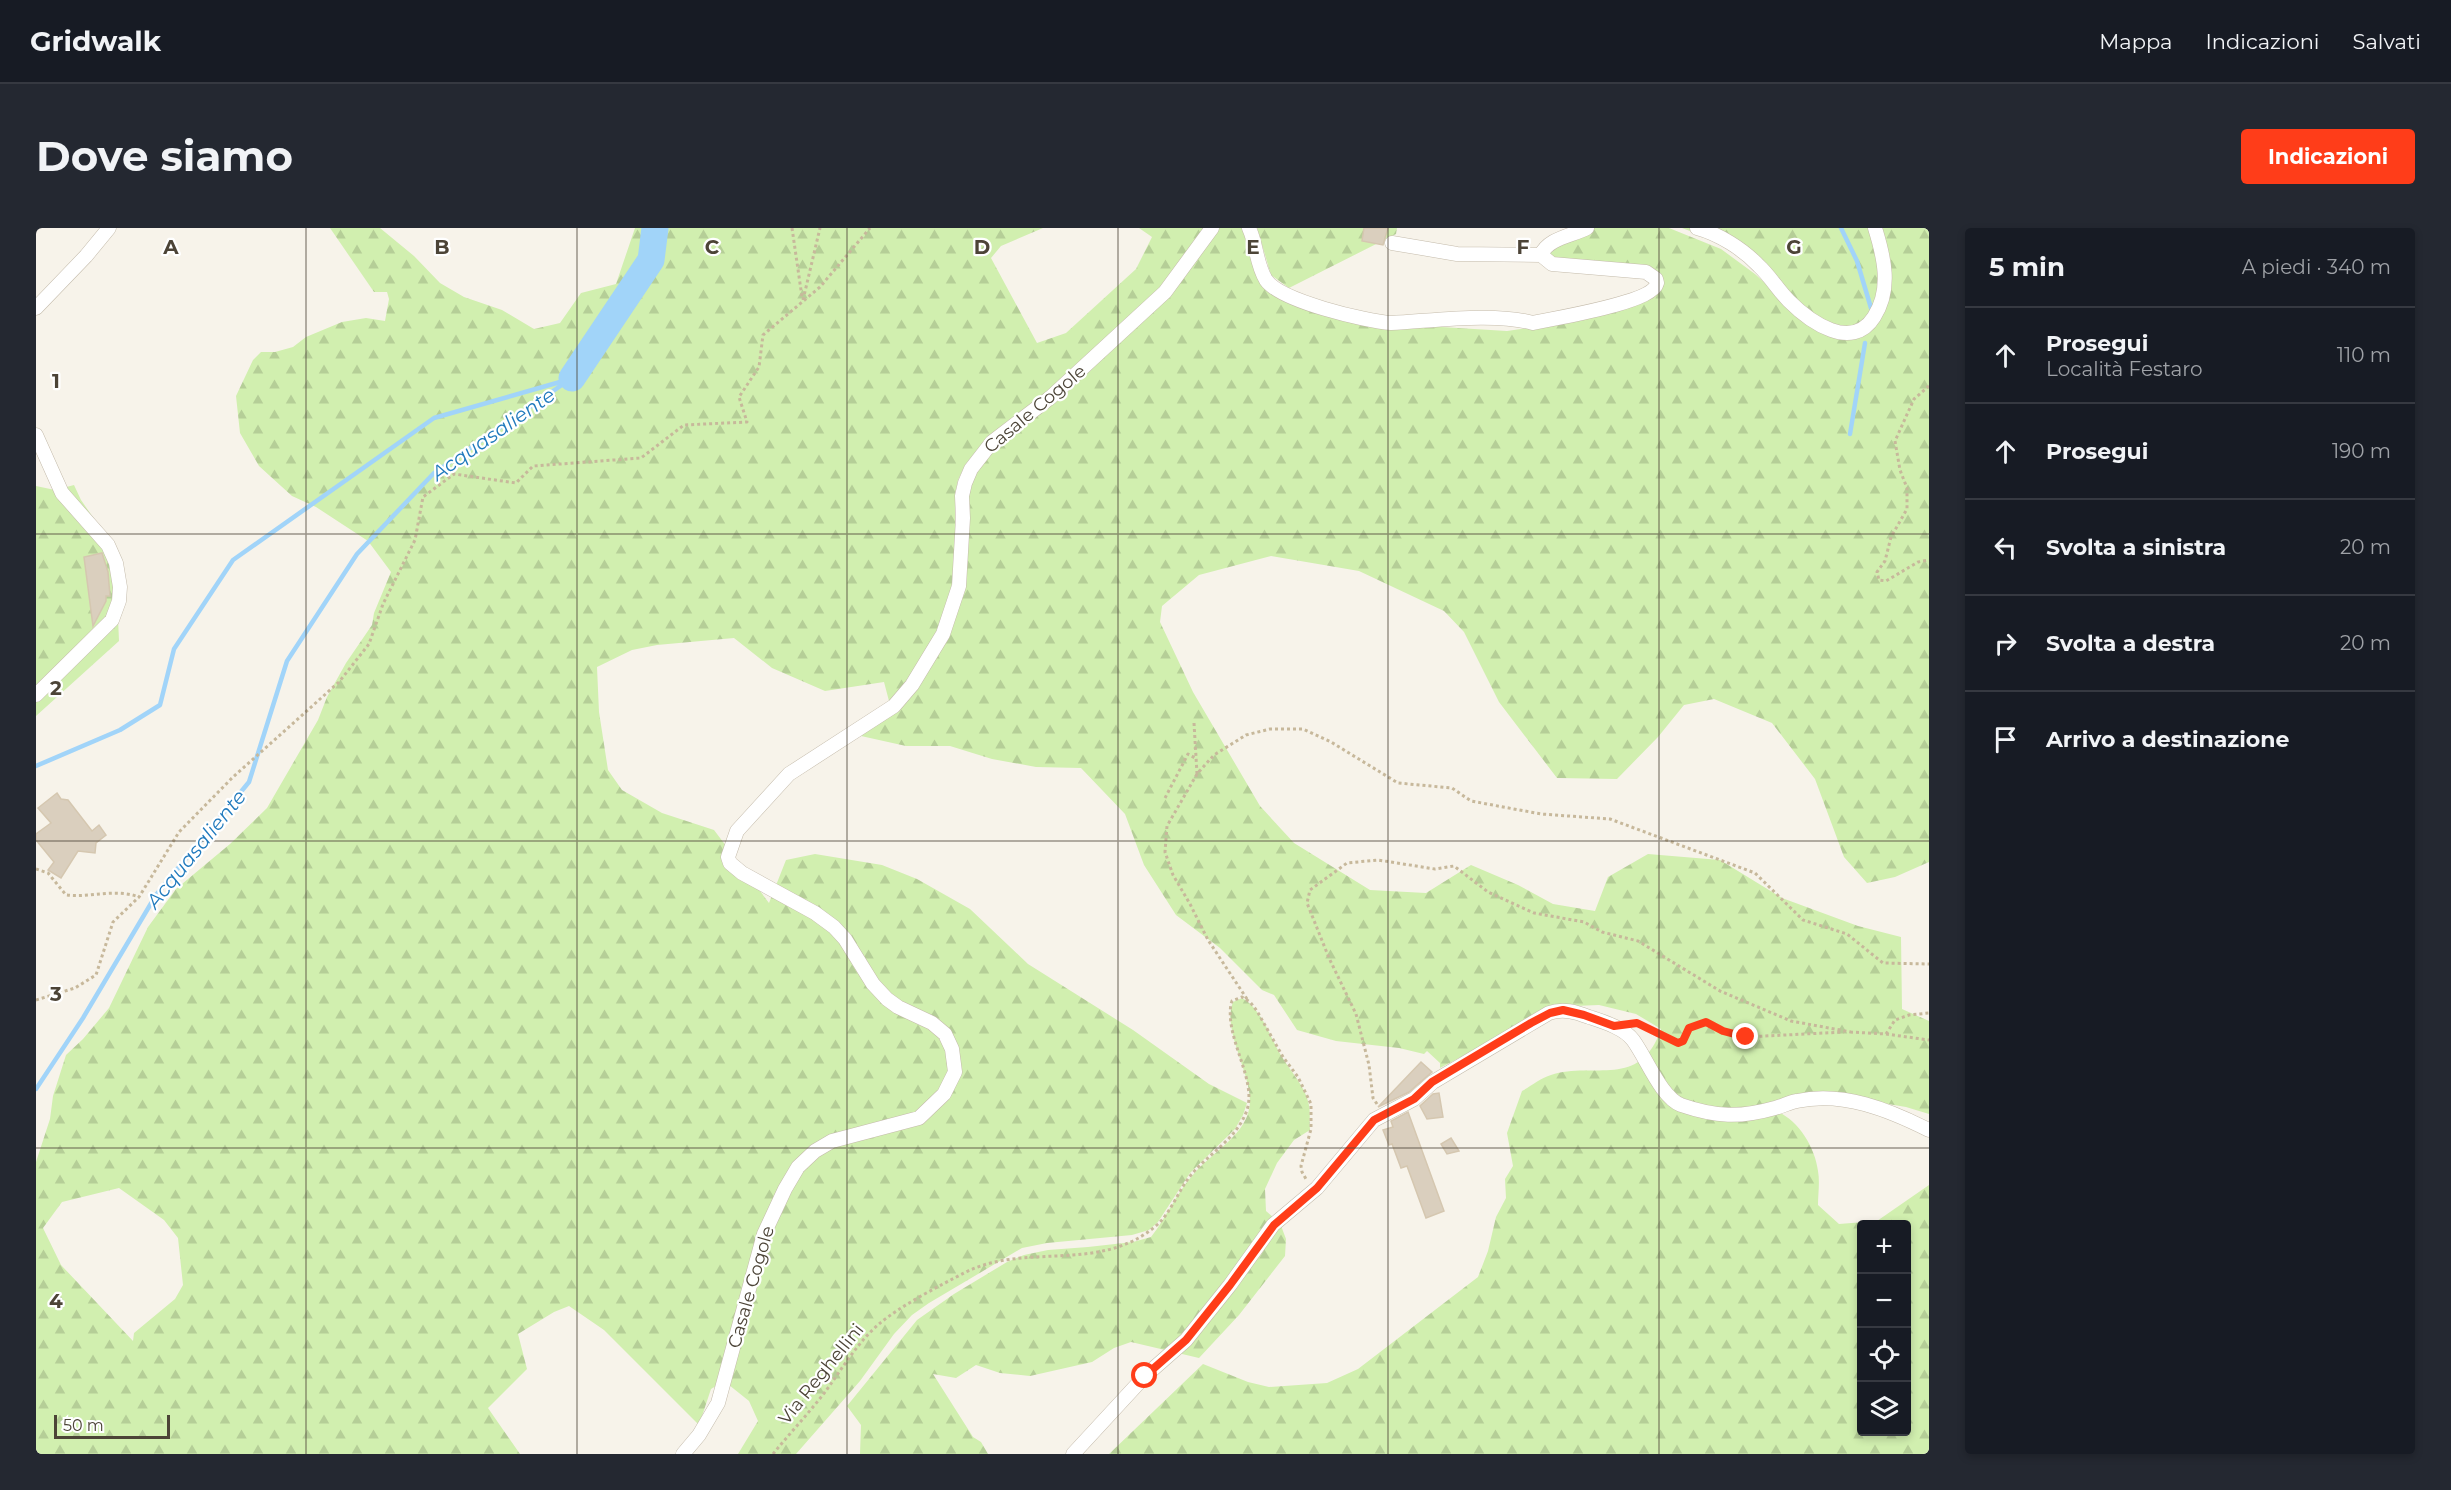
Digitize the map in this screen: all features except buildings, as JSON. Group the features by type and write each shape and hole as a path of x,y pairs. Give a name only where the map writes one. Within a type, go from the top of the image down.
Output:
{"street":[{"path":"36,308 86,256 109,228"},
{"name":"Casale Cogole","path":"682,1454 699,1435 718,1403 764,1234 798,1167 815,1151 832,1141 919,1118 928,1112 944,1094 955,1072 952,1049 945,1034 932,1023 898,1007 887,999 873,984 845,939 834,927 815,913 742,873 730,862 728,857 738,831 789,774 894,706 912,685 943,634 959,586 963,527 962,496 971,469 992,442 1051,397 1165,292 1212,228"},
{"path":"1249,228 1263,272 1272,286 1286,295 1375,321 1391,323 1496,318 1518,319 1533,323 1627,302 1657,287 1656,279 1646,273 1552,264 1541,255 1457,254 1392,243"},
{"path":"1541,255 1544,248 1555,241 1587,228"},
{"path":"1697,228 1710,232 1744,253 1760,266 1789,301 1812,320 1828,329 1845,333 1855,333 1869,324 1879,306 1885,279 1885,261 1875,228"},
{"path":"36,435 62,493 108,545 116,563 120,587 119,601 112,620 36,695"},
{"path":"1073,1454 1145,1376 1186,1340 1274,1225 1317,1188 1374,1120 1414,1099 1432,1082 1550,1013 1563,1010 1584,1015 1614,1026 1632,1038 1667,1096 1680,1104 1719,1116 1731,1116 1775,1108 1797,1101 1822,1099 1848,1101 1894,1113 1929,1130"}],"path":[{"path":"792,228 802,302"},
{"path":"802,302 820,228"},
{"path":"36,1000 75,988 96,975 113,922 139,897 179,832 270,742 339,682 369,644 383,604 415,540 423,497 454,474 516,483 533,466 641,458 684,425 747,422 739,397 759,368 763,335 820,287 870,228"},
{"path":"1929,386 1914,399 1895,441 1900,470 1907,488 1907,509 1891,537 1885,561 1877,572 1879,580 1886,581 1918,562 1929,560"},
{"path":"1194,723 1197,774"},
{"path":"1317,1188 1304,1177 1301,1166 1311,1129 1311,1104 1298,1077 1283,1057 1257,1011 1208,940 1173,875 1165,852 1167,826 1197,774 1214,755 1246,735 1270,729 1303,729 1331,742 1398,783 1452,788 1471,801 1541,814 1611,819 1755,873 1803,921 1847,934 1883,963 1929,964"},
{"path":"1165,798 1188,754 1196,758"},
{"path":"1384,1113 1373,1098 1369,1065 1356,1014 1306,903 1310,890 1347,863 1378,860 1435,869 1454,866 1488,892 1534,913 1584,922 1602,932 1638,941 1730,996 1791,1021 1851,1032"},
{"path":"36,869 48,873 66,895 84,897 117,892 139,897"},
{"name":"Via Reghellini","path":"772,1454 824,1394 866,1337 888,1318 907,1306 963,1273 987,1263 1104,1252 1137,1238 1160,1223 1191,1174 1225,1143 1245,1116 1249,1102 1248,1090 1235,1045 1230,1013 1232,1001 1242,997 1247,999"},
{"path":"1886,1034 1895,1020 1909,1015 1929,1013"},
{"path":"1637,1023 1678,1043 1683,1041 1689,1028 1706,1022 1728,1033 1746,1037 1851,1032 1886,1034 1929,1041"}],"green space":[{"path":"330,228 380,228 414,256 440,283 464,297 502,310 534,329 560,323 581,293 616,284 635,228 1043,228 1001,246 991,258 1037,343 1066,333 1136,269 1152,237 1139,228 1204,228 1160,287 1047,392 988,437 965,465 958,480 955,495 955,555 952,585 943,616 937,631 907,681 889,701 884,682 825,691 772,668 734,638 657,645 632,650 597,667 599,712 608,770 622,790 662,813 714,830 769,903 786,860 815,854 882,865 917,879 970,909 1028,964 1133,1030 1209,1084 1247,1103 1235,1129 1190,1173 1158,1222 1149,1230 1132,1235 1047,1243 1022,1248 929,1303 912,1315 894,1334 860,1381 796,1454 738,1454 758,1421 749,1401 724,1381 711,1389 699,1425 604,1330 569,1306 554,1312 518,1334 527,1369 488,1408 520,1454 36,1454 36,1162 50,1119 53,1096 66,1055 109,1008 148,927 176,889 230,844 267,808 318,720 327,697 346,663 372,625 374,613 391,572 368,541 316,507 292,496 259,466 240,433 236,396 253,360 261,352 275,352 293,347 306,337 342,322 366,318 385,321 389,299 387,292 374,292","holes":["119,1188 164,1220 178,1238 183,1285 175,1299 134,1333 133,1341 61,1265 43,1228 62,1202"]},
{"path":"1218,228 1244,228 1280,296 1425,326 1507,331 1534,327 1656,294 1661,290 1662,283 1659,276 1561,265 1544,248 1578,228 1669,228 1721,249 1755,274 1801,316 1845,336 1882,308 1878,228 1929,228 1929,862 1895,877 1867,883 1844,857 1815,779 1772,723 1714,699 1684,705 1658,737 1617,779 1557,778 1499,702 1464,632 1444,611 1359,571 1271,556 1199,575 1162,606 1160,622 1193,692 1260,806 1294,843 1370,890 1426,893 1471,865 1518,885 1553,904 1595,911 1608,877 1648,854 1720,860 1782,898 1858,926 1901,937 1902,1009 1929,1021 1929,1114 1906,1107 1852,1098 1776,1111 1798,1128 1809,1144 1818,1171 1818,1205 1839,1224 1857,1223 1857,1436 1911,1436 1911,1220 1878,1220 1929,1185 1929,1454 1109,1454 1203,1364 1248,1382 1269,1387 1327,1383 1358,1369 1478,1277 1488,1251 1496,1217 1506,1198 1505,1179 1513,1166 1507,1133 1522,1091 1551,1075 1628,1067 1641,1060 1652,1048 1661,1029 1636,1014 1599,1005 1574,1006 1495,1039 1440,1068 1440,1063 1427,1051 1424,1054 1399,1048 1336,1041 1297,1030 1274,995 1262,990 1220,948 1176,915 1144,865 1125,814 1081,768 1036,767 992,759 950,746 906,746 861,736 897,709 947,636 969,484 985,456 1054,400"},
{"path":"1257,228 1397,228 1396,234 1289,288 1271,275"},
{"path":"1682,228 1872,228 1882,261 1877,306 1861,327 1829,327 1724,244"},
{"path":"74,485 81,500 115,549 119,641 36,716 36,486 55,490"},
{"path":"1242,998 1260,1016 1282,1057 1303,1089 1309,1105 1310,1130 1294,1140 1277,1163 1265,1189 1266,1211 1280,1223 1286,1239 1285,1256 1239,1315 1199,1358 1131,1342 1114,1348 1092,1362 1030,1376 1000,1373 976,1365 956,1378 933,1374 973,1437 981,1442 988,1454 860,1454 861,1425 847,1406 917,1320 954,1294 1007,1262 1024,1255 1048,1250 1133,1242 1151,1237 1186,1183 1236,1133 1248,1113 1249,1089 1231,1025 1233,1002"}],"waterway":[{"name":"Acquasaliente","path":"572,378 651,260 655,228"},
{"path":"1841,228 1857,261 1871,308"},
{"path":"1850,434 1865,343"},
{"name":"Acquasaliente","path":"36,1089 83,1018 156,895 249,782 287,661 357,554 434,473 572,378"},
{"path":"36,766 120,730 160,705 174,649 233,560 434,418 567,380"}],"route":[{"path":"1145,1376 1186,1340 1274,1225 1317,1188 1374,1120 1414,1099 1432,1082 1531,1023 1550,1013 1563,1010 1614,1026 1637,1023 1678,1043 1683,1041 1689,1028 1706,1022 1723,1031 1746,1037"}]}
